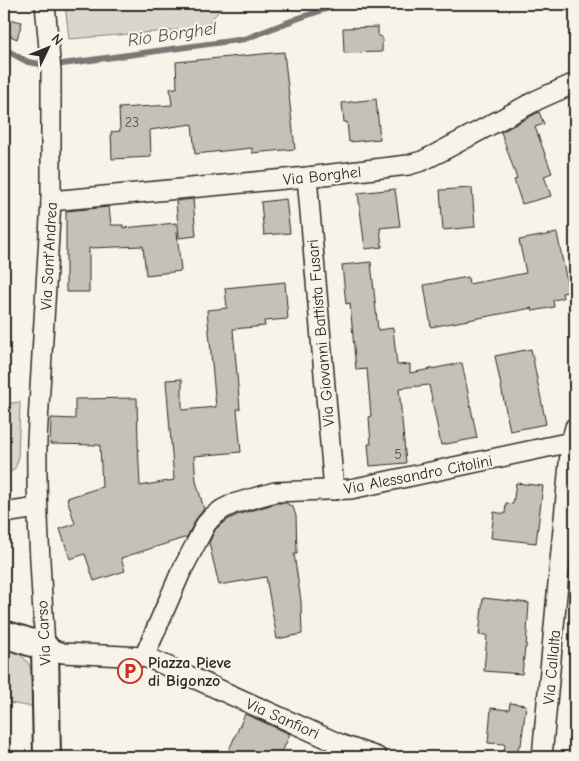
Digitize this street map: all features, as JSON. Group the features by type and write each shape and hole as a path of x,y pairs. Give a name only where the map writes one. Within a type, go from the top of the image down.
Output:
{"street":[{"name":"Via Sant'Andrea","path":"37,508 37,440 51,201 51,64 46,4"},
{"name":"Via Borghel","path":"51,201 306,177 408,165 438,154 537,100 575,83"},
{"name":"Via Giovanni Battista Fusari","path":"306,177 334,490"},
{"name":"Via Alessandro Citolini","path":"144,657 180,574 200,535 212,517 223,509 233,504 275,492 351,489 574,437"},
{"name":"Via Callalta","path":"542,757 574,437"},
{"path":"4,513 37,508"},
{"name":"Via Carso","path":"37,508 45,647 47,757"},
{"path":"4,634 45,647"},
{"name":"Via Sanfiori","path":"45,647 63,653 144,657 173,668 342,745 372,756"}],"shaded area":[{"path":"65,4 225,4 204,28 69,39"},
{"path":"20,402 18,461 15,468 4,478 4,404"},
{"path":"4,647 22,656 28,662 33,677 34,706 4,702"}],"building":[{"path":"4,18 22,22 17,39 4,33"},
{"path":"378,27 378,36 382,37 382,52 344,53 343,28"},
{"path":"284,52 295,149 252,153 252,148 195,154 192,124 150,130 151,157 112,159 111,132 120,131 119,108 172,105 170,88 177,88 176,62"},
{"path":"376,99 380,139 349,142 347,122 344,122 342,103"},
{"path":"539,112 544,124 535,127 552,173 544,176 551,196 522,204 514,180 517,179 501,132"},
{"path":"472,188 475,227 443,230 440,190"},
{"path":"395,189 400,226 380,228 382,247 365,249 358,193"},
{"path":"193,199 196,236 179,238 176,201"},
{"path":"286,199 290,233 264,235 261,202"},
{"path":"109,207 111,225 123,225 123,228 176,223 181,271 146,275 143,246 89,248 89,292 66,292 66,211"},
{"path":"557,233 569,292 562,293 563,298 553,300 554,307 533,311 532,308 431,327 424,285 468,277 469,284 526,273 519,240"},
{"path":"371,262 378,330 393,328 397,365 410,364 410,373 462,363 477,438 441,445 429,385 399,388 406,463 370,466 368,444 371,444 369,417 371,416 367,369 356,370 350,303 346,304 342,265"},
{"path":"285,282 288,319 264,321 265,326 233,329 240,409 237,409 241,452 194,456 196,481 204,509 196,519 187,537 121,558 125,571 94,581 85,554 70,559 60,529 75,524 67,498 102,487 100,445 50,444 51,418 75,419 75,399 137,398 140,486 174,480 166,380 182,379 182,410 216,407 207,310 227,308 225,288"},
{"path":"531,349 546,424 510,431 495,356"},
{"path":"516,483 543,486 536,543 491,538 494,512 505,514 506,503 513,504"},
{"path":"277,503 286,503 293,507 296,516 297,554 294,554 301,601 302,634 277,639 266,577 219,585 209,543 215,530 229,519"},
{"path":"483,598 529,603 522,674 484,671 487,635 479,635"},
{"path":"510,703 526,705 521,745 519,745 517,755 504,753 505,744 488,743 491,708 509,710"},
{"path":"245,714 290,734 280,757 238,757 228,752"}],"waterway":[{"name":"Rio Borghel","path":"4,49 28,62 46,65 62,64 245,39 341,4 372,4"}],"place":[{"name":"Piazza Pieve di Bigonzo","path":"130,671"}]}
